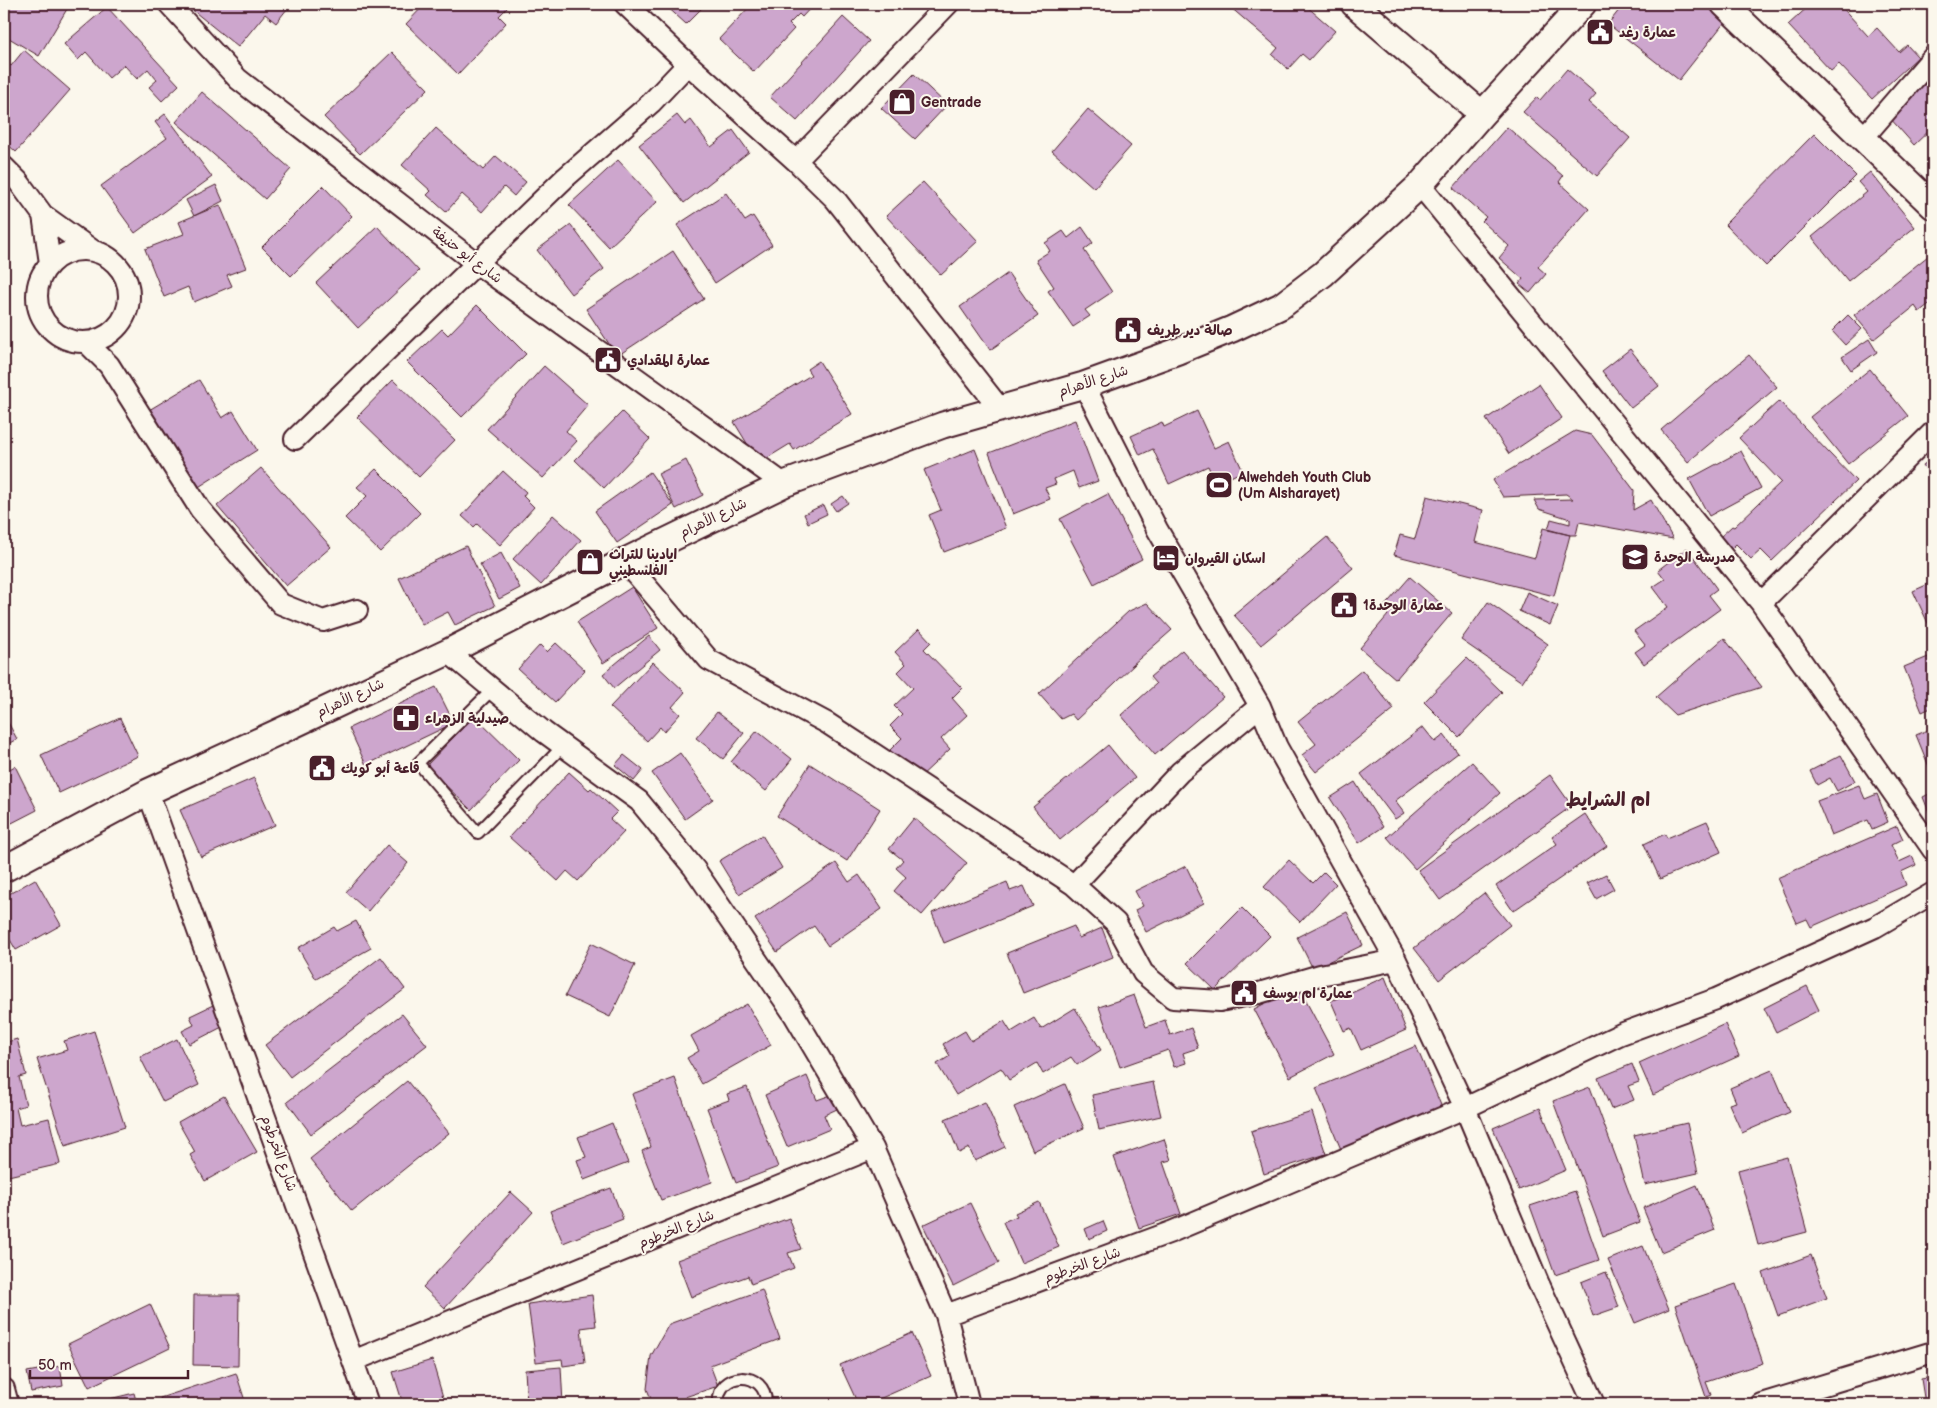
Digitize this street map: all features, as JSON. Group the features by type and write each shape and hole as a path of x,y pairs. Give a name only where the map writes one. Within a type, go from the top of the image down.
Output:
{"street":[{"name":"شارع أبو حنيفة","path":"169,4 238,79 476,263 784,484"},
{"path":"625,4 835,199 1001,410"},
{"path":"796,161 948,4"},
{"path":"1354,4 1482,114"},
{"name":"شارع الأهرام","path":"4,869 148,792 289,728 448,652 625,561 784,484 943,425 1084,385 1178,351 1281,306 1323,274 1420,185 1583,4"},
{"path":"1724,4 1933,206"},
{"path":"1863,138 1933,57"},
{"path":"295,439 566,177 651,102 688,64"},
{"path":"4,167 18,181 43,215 92,250 106,255 118,264 126,276 130,291 129,306 123,320 114,331 101,338 86,342 70,340 55,333 44,322 38,307 37,291 41,276 50,263 63,254 77,250 92,250"},
{"path":"1420,185 1761,603 1933,850"},
{"path":"43,215 50,263"},
{"path":"109,365 114,331"},
{"path":"86,342 109,365 200,509 281,604 323,621 357,610"},
{"path":"1084,385 1157,529 1260,706 1277,747 1396,960 1465,1108 1538,1282 1594,1404"},
{"path":"1761,603 1933,432"},
{"path":"625,561 710,660 827,723 1074,885 1116,922 1143,973 1172,998 1220,1001 1258,993 1320,975 1396,960"},
{"path":"448,652 563,746 638,801 694,868 794,1013 873,1148 946,1315 969,1404"},
{"path":"1074,885 1180,772 1260,706"},
{"name":"شارع الخرطوم","path":"148,792 353,1361 873,1148"},
{"name":"شارع الخرطوم","path":"946,1315 1171,1232 1465,1108 1621,1034 1716,999 1875,927 1933,893"},
{"path":"1761,1404 1933,1352"},
{"path":"353,1361 368,1404"},
{"path":"4,1389 8,1404"}],"lane":[{"path":"493,689 418,763 478,833 563,746"},
{"path":"719,1404 720,1392 725,1386 738,1378 746,1378 753,1380 764,1391 766,1404"}],"building":[{"path":"4,4 70,4 39,56 4,35"},
{"path":"185,4 291,4 276,23 265,14 238,47"},
{"path":"379,4 396,4 389,12"},
{"path":"425,4 511,4 499,16 506,23 458,74 406,24"},
{"path":"664,4 706,4 686,24"},
{"path":"752,4 814,4 802,17 799,14 789,24 794,29 754,72 719,39"},
{"path":"1231,4 1287,4 1290,6 1293,4 1304,4 1335,31 1309,60 1302,54 1288,69 1272,55 1278,48 1229,6"},
{"path":"1624,4 1630,7 1632,4 1709,4 1728,18 1679,80 1608,24"},
{"path":"1811,4 1839,4 1868,36 1877,28 1899,52 1907,45 1918,57 1872,99 1839,64 1831,71 1788,25"},
{"path":"107,7 179,85 162,101 149,87 157,80 148,69 137,79 124,65 109,78 86,52 78,60 64,44"},
{"path":"843,17 869,41 797,121 770,97"},
{"path":"24,50 70,90 16,152 4,141 4,59 11,66"},
{"path":"392,52 428,89 360,154 324,117"},
{"path":"1567,69 1596,94 1589,102 1630,138 1597,176 1523,112 1537,97 1540,100"},
{"path":"914,74 947,105 915,139 881,108"},
{"path":"1933,77 1933,127 1914,145 1889,117"},
{"path":"202,92 291,169 265,199 176,122"},
{"path":"1088,109 1131,146 1094,188 1052,151"},
{"path":"165,114 212,177 135,233 101,186 167,138 155,122"},
{"path":"677,115 685,125 691,120 711,147 733,130 749,152 684,203 639,145"},
{"path":"1507,127 1563,176 1559,182 1589,209 1538,267 1546,274 1530,293 1519,284 1523,279 1499,258 1509,246 1482,221 1486,217 1453,188"},
{"path":"436,128 483,170 496,156 526,182 514,196 504,187 482,212 462,194 446,212 427,195 431,191 402,165"},
{"path":"1814,134 1856,176 1766,266 1725,224"},
{"path":"618,160 657,202 609,247 569,205"},
{"path":"1870,172 1915,227 1848,281 1812,237 1867,192 1858,182"},
{"path":"923,182 978,241 941,275 886,216"},
{"path":"216,185 223,201 194,216 186,200"},
{"path":"323,186 352,216 291,276 262,247"},
{"path":"726,193 745,221 753,216 772,245 715,283 677,225"},
{"path":"220,205 246,268 227,275 232,286 194,302 188,287 164,297 145,249 184,234 179,222"},
{"path":"571,225 604,269 571,294 537,250"},
{"path":"377,226 419,271 358,328 316,283"},
{"path":"1082,227 1093,243 1084,250 1112,292 1085,310 1090,316 1073,327 1048,291 1054,287 1036,260 1050,251 1045,243 1063,231 1068,238"},
{"path":"673,251 704,299 617,356 586,309"},
{"path":"1933,252 1933,301 1919,312 1915,306 1874,339 1854,315"},
{"path":"1008,273 1038,316 990,350 960,307"},
{"path":"477,305 526,354 462,417 407,362 442,329 448,335"},
{"path":"1848,315 1862,329 1845,345 1832,331"},
{"path":"1869,339 1877,352 1851,370 1842,357"},
{"path":"1630,349 1659,386 1631,408 1602,371"},
{"path":"1749,355 1777,387 1688,462 1661,430"},
{"path":"819,361 852,414 794,450 790,444 759,463 734,422 811,375 807,369"},
{"path":"544,366 588,405 566,431 577,441 543,478 487,429"},
{"path":"1870,369 1908,416 1848,464 1810,417"},
{"path":"199,380 222,418 233,411 257,450 197,488 149,410"},
{"path":"393,380 455,440 419,477 357,417"},
{"path":"1539,384 1562,418 1509,454 1486,419"},
{"path":"1779,401 1856,481 1772,561 1761,550 1751,559 1736,544 1731,549 1720,537 1732,526 1734,527 1781,482 1739,438"},
{"path":"1197,411 1214,448 1229,441 1243,471 1216,484 1208,466 1169,484 1153,449 1140,455 1131,436 1162,422 1164,427"},
{"path":"622,412 650,439 604,488 575,460"},
{"path":"1075,420 1098,481 1079,488 1073,471 1054,479 1056,484 1045,488 1050,499 1013,514 989,453"},
{"path":"1575,431 1592,435 1634,490 1633,510 1651,500 1673,539 1579,522 1576,535 1548,530 1551,519 1570,524 1570,519 1539,509 1534,500 1573,499 1566,494 1503,497 1493,480"},
{"path":"975,449 1006,528 944,552 929,515 941,510 924,470"},
{"path":"1741,451 1761,488 1709,516 1689,479"},
{"path":"1933,458 1933,480 1923,465"},
{"path":"686,460 703,495 676,509 658,474"},
{"path":"261,468 331,547 286,586 217,506"},
{"path":"376,469 420,513 380,552 345,518 367,496 357,487"},
{"path":"503,471 526,492 523,496 534,507 500,545 477,524 474,527 462,516"},
{"path":"650,472 673,505 617,543 595,511"},
{"path":"1108,494 1142,559 1094,584 1060,519"},
{"path":"843,496 848,503 836,511 831,504"},
{"path":"1427,496 1483,510 1475,542 1535,558 1543,528 1570,535 1554,596 1394,555 1400,535 1415,539"},
{"path":"823,505 827,514 808,523 804,514"},
{"path":"553,515 581,540 541,585 513,559"},
{"path":"1327,537 1353,568 1261,645 1234,615"},
{"path":"466,546 495,606 455,625 448,612 422,625 399,578"},
{"path":"1687,548 1717,589 1709,595 1720,609 1644,664 1635,652 1645,645 1634,631 1668,607 1653,587 1665,579 1658,570"},
{"path":"501,553 520,588 499,599 480,564"},
{"path":"1410,577 1452,613 1396,679 1360,648 1388,615 1382,609"},
{"path":"1933,582 1933,634 1913,591"},
{"path":"632,587 658,628 603,663 577,622"},
{"path":"1527,592 1558,606 1550,625 1519,611"},
{"path":"1488,602 1548,644 1522,682 1461,640"},
{"path":"1147,603 1172,630 1131,666 1136,663 1076,720 1071,714 1061,719 1039,694 1129,611"},
{"path":"919,629 931,642 924,649 962,688 952,698 967,715 941,739 950,749 918,779 890,750 902,738 890,726 902,714 894,706 913,688 898,672 906,664 895,652"},
{"path":"649,636 660,650 614,688 603,674"},
{"path":"1724,638 1762,687 1675,715 1656,697"},
{"path":"556,643 585,670 555,702 518,669 540,645 547,652"},
{"path":"1182,650 1223,697 1155,755 1121,715 1156,684 1150,677"},
{"path":"1933,655 1933,707 1922,712 1904,667"},
{"path":"1467,658 1502,692 1459,737 1424,702"},
{"path":"653,662 685,692 672,707 680,714 664,732 660,727 647,741 610,707"},
{"path":"1362,670 1394,709 1316,772 1302,755 1316,744 1298,722"},
{"path":"436,687 454,723 366,765 349,728"},
{"path":"717,712 744,733 723,759 696,738"},
{"path":"4,715 17,739 4,746"},
{"path":"474,716 519,760 471,810 426,766"},
{"path":"120,718 138,756 59,793 41,755"},
{"path":"1423,727 1435,742 1444,735 1458,753 1395,801 1404,813 1395,819 1361,774"},
{"path":"1933,728 1933,773 1932,774 1916,735"},
{"path":"757,731 792,759 766,791 731,762"},
{"path":"1108,745 1135,778 1060,840 1033,807"},
{"path":"680,753 713,799 685,819 652,773"},
{"path":"624,755 643,770 634,781 615,765"},
{"path":"1841,755 1855,781 1837,791 1830,778 1817,785 1810,771"},
{"path":"1472,762 1500,793 1415,869 1387,837"},
{"path":"810,764 880,809 847,861 777,816"},
{"path":"15,766 37,810 4,827 4,772"},
{"path":"569,772 589,790 591,788 617,812 610,819 624,832 578,881 567,871 558,881 509,837"},
{"path":"1550,775 1572,806 1440,900 1418,870"},
{"path":"254,778 275,825 201,857 180,810"},
{"path":"1355,782 1383,827 1359,843 1330,798"},
{"path":"1859,785 1865,799 1877,794 1888,822 1872,829 1868,820 1831,835 1817,801"},
{"path":"1933,792 1933,822 1923,797"},
{"path":"1585,814 1607,846 1513,911 1496,886 1557,844 1552,837"},
{"path":"914,818 967,863 922,915 894,891 906,877 896,868 903,860 889,849"},
{"path":"1707,821 1721,852 1660,879 1644,844 1665,834 1667,838"},
{"path":"1897,826 1903,839 1891,845 1899,862 1912,856 1916,865 1901,872 1906,885 1811,927 1807,919 1797,923 1777,878"},
{"path":"762,835 782,868 739,894 719,861"},
{"path":"387,845 408,863 368,911 346,892"},
{"path":"1289,860 1313,883 1324,872 1336,884 1300,922 1264,887"},
{"path":"836,863 849,882 859,875 882,909 828,946 814,926 777,952 755,919"},
{"path":"1186,866 1204,903 1146,932 1135,910 1143,906 1135,891"},
{"path":"1606,874 1614,889 1596,899 1587,883"},
{"path":"35,879 61,925 16,950 9,938 4,941 4,897"},
{"path":"1007,882 1010,891 1024,886 1033,906 944,943 932,913"},
{"path":"1484,893 1510,925 1439,980 1414,948"},
{"path":"1242,908 1270,936 1215,990 1187,963"},
{"path":"1347,912 1363,945 1313,969 1297,937"},
{"path":"356,921 371,948 316,979 298,948 334,927 337,931"},
{"path":"1074,926 1079,938 1102,928 1113,957 1023,993 1007,953"},
{"path":"591,943 635,965 610,1017 565,996"},
{"path":"381,957 405,989 290,1077 265,1045"},
{"path":"1385,977 1406,1030 1361,1050 1351,1028 1344,1031 1331,1001"},
{"path":"1298,986 1334,1054 1290,1077 1254,1009"},
{"path":"1807,986 1819,1010 1776,1032 1764,1008"},
{"path":"1134,995 1146,1027 1165,1020 1170,1035 1191,1028 1198,1048 1183,1053 1186,1063 1174,1067 1168,1050 1120,1067 1099,1007"},
{"path":"1933,999 1933,1022 1926,1002"},
{"path":"747,1004 771,1045 702,1084 687,1058 699,1051 691,1036"},
{"path":"213,1005 224,1026 189,1044 182,1031 194,1025 190,1016"},
{"path":"1075,1008 1101,1050 1077,1065 1071,1057 1043,1074 1037,1063 1009,1080 1001,1068 956,1095 937,1064 950,1056 943,1044 965,1031 971,1041 1004,1021 1011,1032 1034,1018 1041,1029"},
{"path":"402,1014 427,1045 311,1134 287,1102"},
{"path":"1725,1024 1739,1056 1653,1095 1639,1063"},
{"path":"94,1031 125,1127 65,1146 37,1059 67,1050 64,1041"},
{"path":"17,1039 26,1075 19,1077 26,1105 16,1108 20,1125 49,1118 60,1164 4,1177 4,1043"},
{"path":"177,1039 199,1085 163,1102 140,1057"},
{"path":"1416,1046 1443,1110 1342,1152 1316,1088"},
{"path":"1632,1064 1639,1082 1628,1086 1634,1100 1611,1109 1598,1078"},
{"path":"1772,1070 1790,1112 1742,1133 1729,1104 1736,1102 1730,1088"},
{"path":"807,1076 817,1100 831,1095 837,1109 824,1115 830,1129 787,1147 765,1095"},
{"path":"675,1078 712,1182 661,1200 642,1151 651,1147 632,1094"},
{"path":"407,1081 449,1133 352,1211 310,1159"},
{"path":"1153,1082 1161,1116 1099,1130 1092,1095"},
{"path":"1065,1084 1084,1128 1033,1151 1014,1107"},
{"path":"747,1087 778,1167 736,1183 707,1108 729,1100 727,1094"},
{"path":"1590,1087 1640,1222 1603,1236 1553,1101"},
{"path":"224,1096 257,1152 205,1181 190,1155 195,1152 178,1122"},
{"path":"985,1102 1005,1147 975,1161 969,1148 959,1153 945,1119"},
{"path":"1540,1108 1566,1170 1519,1190 1493,1128"},
{"path":"1312,1112 1326,1154 1264,1174 1251,1131"},
{"path":"612,1123 628,1163 584,1180 577,1160 586,1157 578,1137"},
{"path":"1687,1123 1698,1173 1645,1185 1634,1135"},
{"path":"1164,1139 1171,1160 1163,1162 1181,1214 1139,1228 1114,1157"},
{"path":"1787,1157 1807,1232 1758,1245 1738,1170"},
{"path":"1697,1185 1715,1230 1661,1252 1643,1208"},
{"path":"611,1188 623,1219 563,1243 550,1211"},
{"path":"1575,1191 1599,1260 1555,1275 1530,1206"},
{"path":"511,1192 533,1212 445,1308 423,1287"},
{"path":"1039,1202 1059,1247 1021,1263 1003,1222 1017,1216 1015,1213"},
{"path":"970,1203 999,1263 953,1286 923,1225"},
{"path":"789,1218 801,1249 788,1253 794,1268 751,1284 748,1276 691,1297 677,1260"},
{"path":"1103,1221 1107,1231 1089,1239 1085,1229"},
{"path":"1643,1246 1669,1309 1635,1323 1608,1260"},
{"path":"1811,1255 1827,1298 1778,1316 1763,1273"},
{"path":"1606,1272 1619,1307 1593,1316 1581,1282"},
{"path":"1736,1284 1763,1363 1706,1382 1711,1395 1706,1397 1675,1305"},
{"path":"762,1290 780,1339 710,1365 718,1386 685,1397 687,1404 653,1404 647,1389 651,1356 669,1324"},
{"path":"194,1295 239,1295 238,1366 193,1365"},
{"path":"592,1295 596,1326 581,1328 585,1363 563,1366 562,1359 536,1362 528,1304"},
{"path":"150,1304 170,1348 89,1387 68,1344"},
{"path":"912,1333 931,1376 868,1404 858,1404 840,1365"},
{"path":"432,1360 445,1404 403,1404 393,1372"},
{"path":"60,1366 63,1386 31,1392 27,1372"},
{"path":"561,1367 563,1404 527,1404 525,1370"},
{"path":"236,1373 246,1404 162,1404 160,1398"},
{"path":"1933,1377 1933,1404 1925,1404 1921,1379"},
{"path":"134,1393 137,1404 93,1404 93,1403"}],"place":[{"name":"عمارة رغد","path":"1600,32"},
{"name":"Gentrade","path":"902,102"},
{"name":"صالة دير طريف","path":"1128,330"},
{"name":"عمارة المقدادي","path":"608,360"},
{"name":"Alwehdeh Youth Club (Um Alsharayet)","path":"1219,485"},
{"name":"مدرسة الوحدة","path":"1635,557"},
{"name":"اسكان القيروان","path":"1166,558"},
{"name":"ايادينا للتراث الفلسطيني","path":"590,562"},
{"name":"عمارة الوحدة1","path":"1344,605"},
{"name":"صيدلية الزهراء","path":"406,718"},
{"name":"قاعة أبو كويك","path":"322,768"},
{"name":"عمارة ام يوسف","path":"1244,993"}],"district":[{"name":"ام الشرايط","path":"1608,800"}]}
